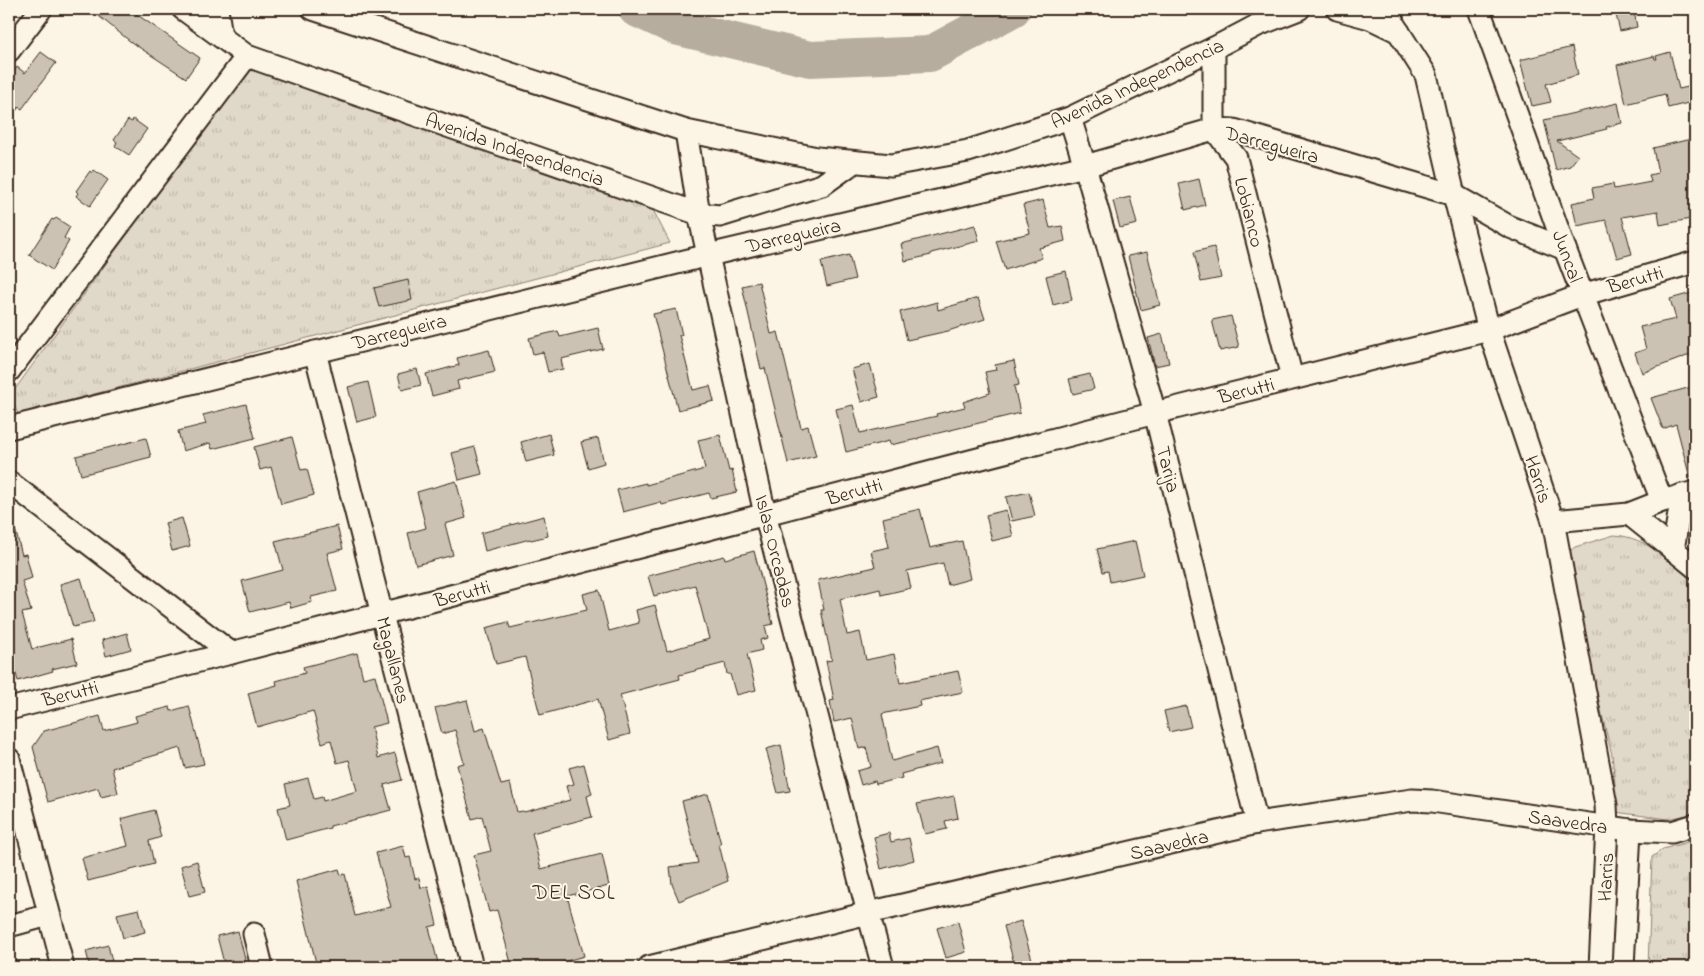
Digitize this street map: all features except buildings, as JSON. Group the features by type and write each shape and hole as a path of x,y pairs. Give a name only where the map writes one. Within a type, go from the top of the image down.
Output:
{"street":[{"path":"9,51 41,9"},
{"name":"Avenida Independencia","path":"183,9 247,56 699,214 720,216 822,185 854,162"},
{"path":"217,9 220,36"},
{"name":"Avenida Independencia","path":"313,9 686,131 817,158 891,164 968,151 1070,118 1258,25 1299,9"},
{"path":"1337,9 1370,18 1399,32"},
{"name":"Harris","path":"1391,9 1393,23 1426,75 1454,195 1489,330 1553,521 1606,805 1607,826 1600,967"},
{"name":"Juncal","path":"1479,9 1582,295 1680,496"},
{"path":"1214,48 1214,129"},
{"path":"9,371 247,56"},
{"name":"Tarija","path":"1070,118 1155,413 1257,823"},
{"name":"Darregueira","path":"9,428 708,255 1085,166 1214,129 1234,130 1454,195 1510,227 1565,249"},
{"name":"Lobianco","path":"1214,129 1236,158 1292,378"},
{"name":"Islas Orcadas","path":"686,131 699,214 766,514 868,913 884,967"},
{"name":"Berutti","path":"9,709 1155,413 1489,330 1582,295 1695,262"},
{"name":"Magallanes","path":"315,352 472,967"},
{"path":"9,482 231,653"},
{"path":"1553,521 1629,514 1680,496 1673,550"},
{"path":"1629,514 1695,567"},
{"path":"9,759 63,967"},
{"name":"Saavedra","path":"649,967 868,913 1257,823 1412,800 1432,801 1630,830 1672,832 1695,826"},
{"name":"Harris","path":"1622,967 1630,830"},
{"path":"9,926 49,915"},
{"path":"254,934 262,967"}],"green space":[{"path":"248,68 652,208 670,243 18,414 10,396"},
{"path":"1614,535 1626,537 1648,546 1695,583 1695,813 1669,819 1614,812 1615,784 1612,755 1565,566 1568,555 1575,547"},
{"path":"1695,840 1695,967 1648,967 1652,857 1663,849"}],"waterway":[{"path":"636,9 675,27 810,59 930,54 1013,9"}],"district":[{"name":"DEL SOL","path":"574,892"}]}
